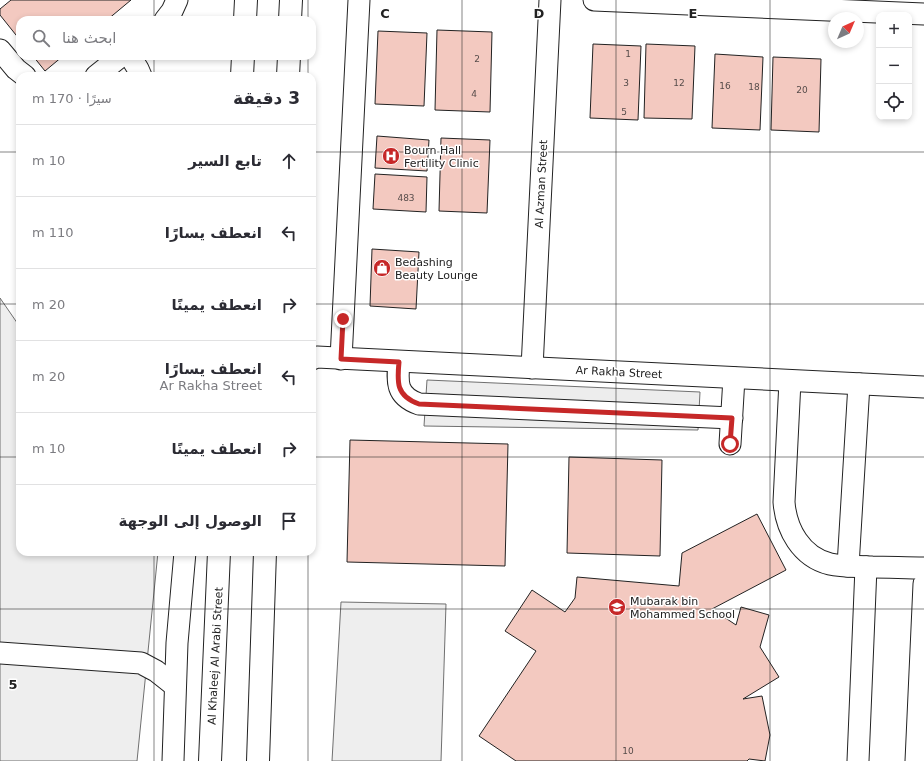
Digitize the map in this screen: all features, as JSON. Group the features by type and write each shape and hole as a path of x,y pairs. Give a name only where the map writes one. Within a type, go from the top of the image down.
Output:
{"highway":[{"path":"245,16 246,0"},
{"path":"290,16 291,0"},
{"path":"242,72 243,60"},
{"path":"288,72 289,60"},
{"name":"Al Khaleej Al Arabi Street","path":"210,761 220,556"},
{"path":"258,761 265,556"}],"street":[{"path":"168,16 177,0"},
{"path":"341,359 359,0"},
{"name":"Al Azman Street","path":"532,368 550,0"},
{"path":"594,0 924,14"},
{"path":"0,50 20,72"},
{"path":"101,72 116,60"},
{"path":"132,60 139,72"},
{"name":"Ar Rakha Street","path":"316,357 924,387"},
{"path":"399,362 397,377 400,391 405,397 419,404 732,418"},
{"path":"730,444 734,378"},
{"path":"790,381 784,502 785,513 794,538 802,548 810,554 829,564 857,567 924,568"},
{"path":"858,761 857,567 859,384"},
{"path":"173,761 177,643 185,556"},
{"path":"916,761 924,584"},
{"path":"141,663 177,643"},
{"path":"0,653 141,663 156,671 176,686"}],"shaded area":[{"path":"0,298 16,321 16,556 158,556 137,761 0,761"},
{"path":"427,380 700,392 698,430 424,426"},
{"path":"341,602 446,604 441,761 332,761"}],"building":[{"path":"11,0 131,0 112,16 16,16 16,35 0,15 0,9"},
{"path":"437,30 492,32 490,112 435,110"},
{"path":"378,31 427,33 424,106 375,104"},
{"path":"593,44 641,46 638,120 590,118"},
{"path":"646,44 695,46 692,119 644,118"},
{"path":"715,54 763,57 760,130 712,128"},
{"path":"773,57 821,59 819,132 771,130"},
{"path":"36,60 58,60 45,71"},
{"path":"377,136 429,140 427,171 375,168"},
{"path":"441,138 490,140 487,213 439,211"},
{"path":"375,174 427,177 426,212 373,209"},
{"path":"372,249 419,252 416,309 370,306"},
{"path":"350,440 508,444 505,566 347,562"},
{"path":"569,457 662,460 660,556 567,553"},
{"path":"757,514 786,570 712,609 736,625 741,607 769,615 760,647 779,677 743,699 762,696 770,735 765,761 749,759 747,761 516,761 479,736 536,651 505,631 532,590 565,612 575,598 577,577 679,586 682,553"}],"place":[{"name":"Bourn Hall Fertility Clinic","path":"391,156"},
{"name":"Bedashing Beauty Lounge","path":"382,268"},
{"name":"Mubarak bin Mohammed School","path":"617,607"}],"route":[{"path":"343,319 341,359 399,362 397,377 400,391 405,397 419,404 732,418 730,444"}]}
